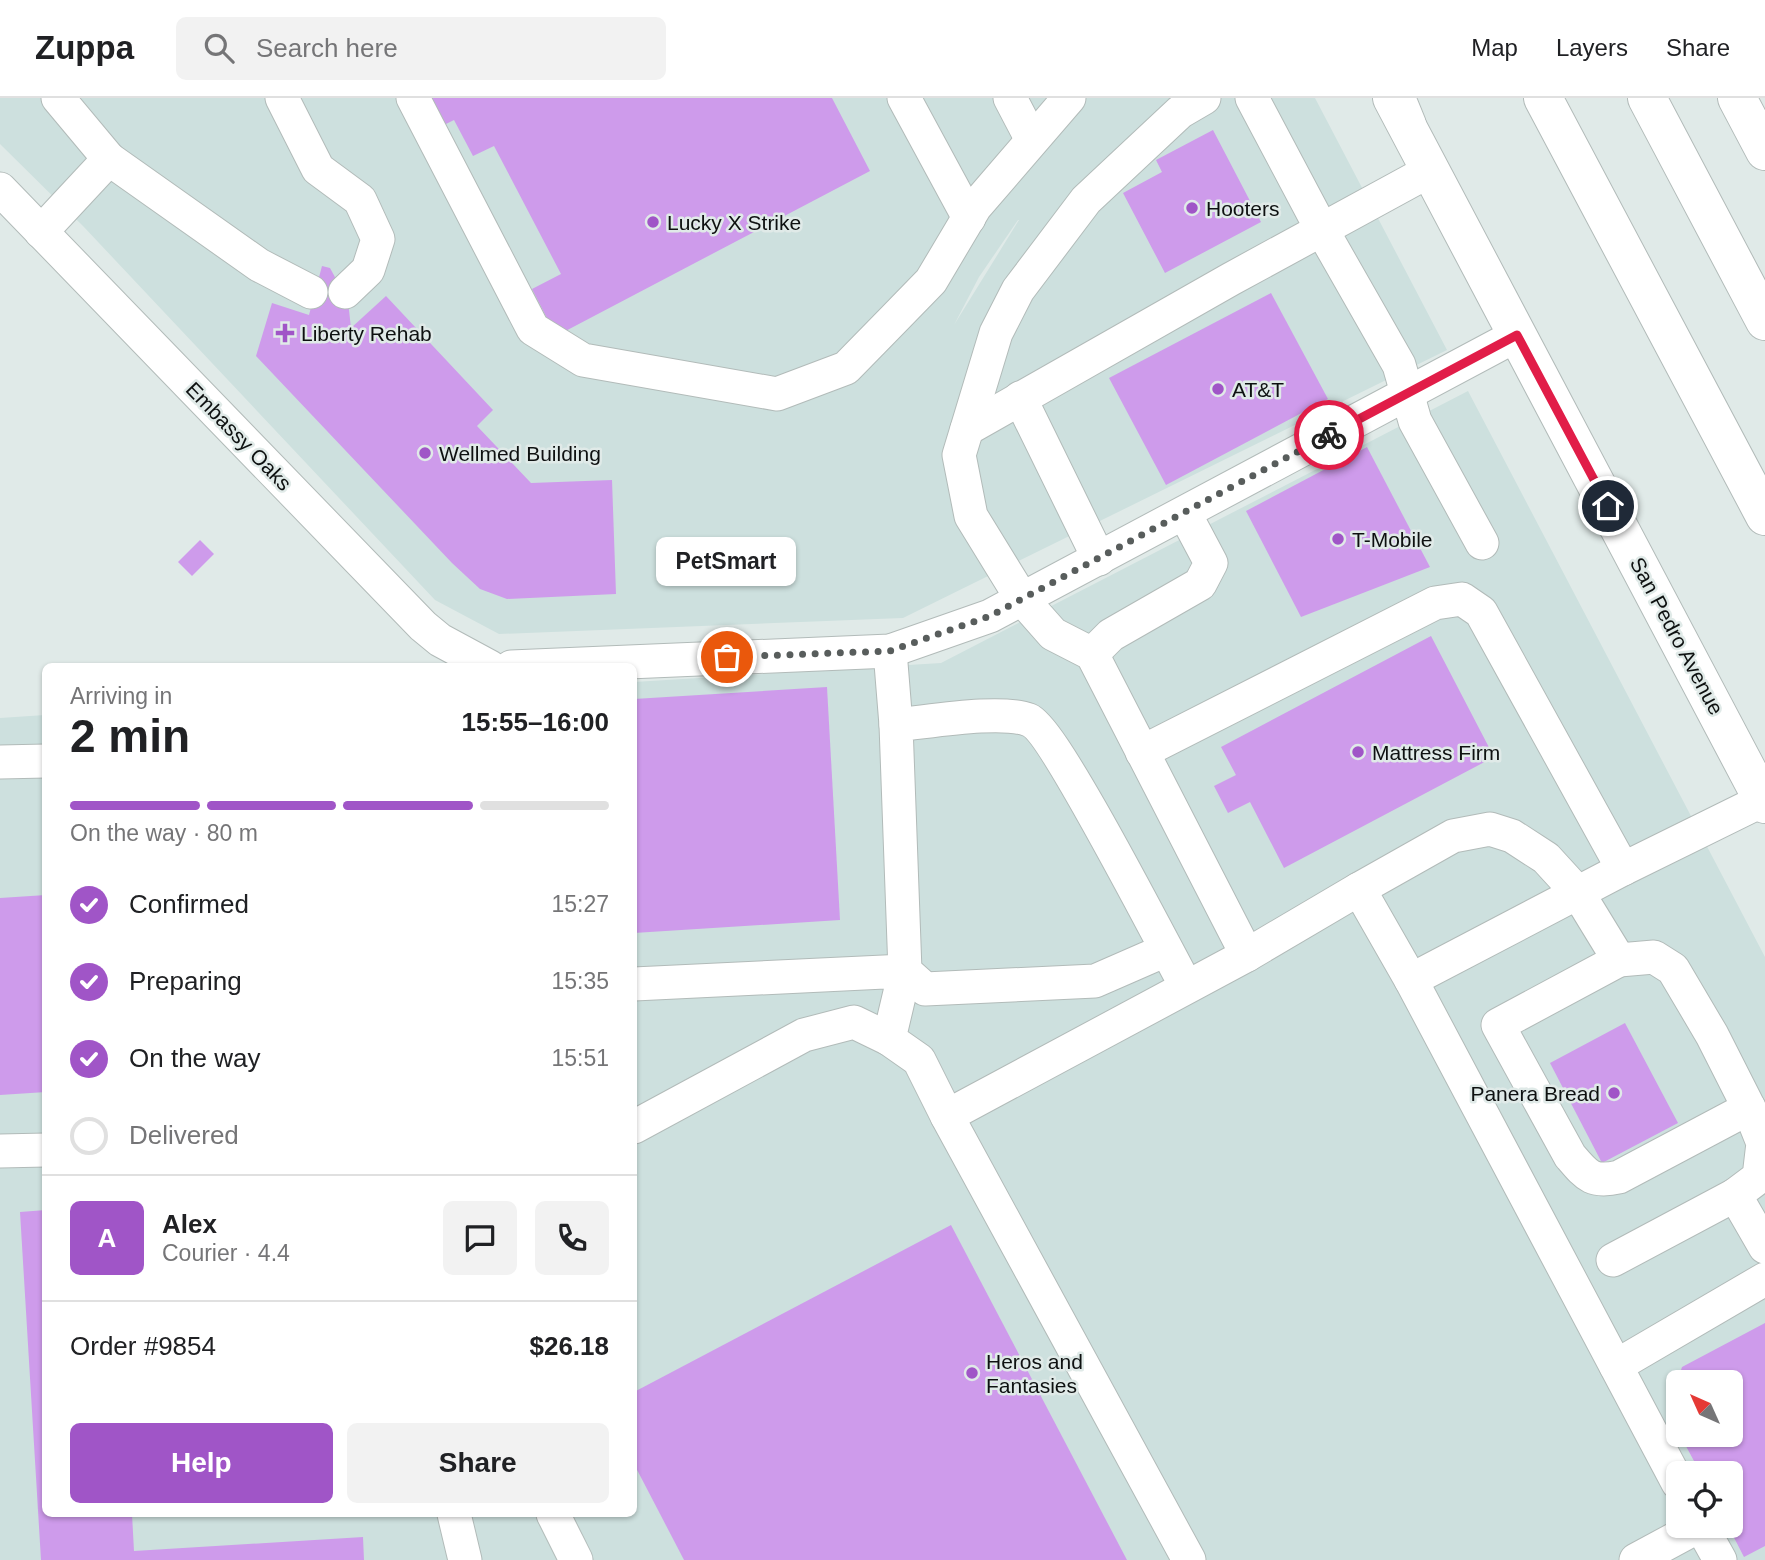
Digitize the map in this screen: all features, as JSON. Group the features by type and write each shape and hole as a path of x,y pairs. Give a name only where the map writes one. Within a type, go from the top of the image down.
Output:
{"main road":[{"path":"1543,98 1765,516"},
{"path":"1647,98 1765,321"},
{"path":"1737,98 1765,151"},
{"name":"San Pedro Avenue","path":"1398,107 1764,802"}],"street":[{"path":"58,98 109,159 259,265 311,292"},
{"path":"282,98 318,169 360,200 378,239 368,270 345,292"},
{"path":"413,98 533,329 583,360 777,394 846,368 930,281 975,207 1069,98"},
{"path":"904,98 969,218"},
{"path":"1010,98 1032,140"},
{"path":"1204,98 1180,112 1086,200 1018,290 996,333 959,455 971,516 1022,599 1053,634 1092,654 1247,955"},
{"path":"1252,98 1322,230 1399,365 1415,421 1482,543"},
{"path":"41,232 109,159"},
{"path":"967,429 1431,170"},
{"name":"Embassy Oaks","path":"0,189 423,626 440,640 483,663"},
{"path":"606,663 890,651 990,616 1517,335"},
{"path":"1020,398 1099,559"},
{"path":"1092,654 1111,635 1200,584 1211,563 1185,514"},
{"path":"1142,752 1435,603 1462,599 1481,612 1623,869"},
{"path":"888,1039 915,980 890,651"},
{"path":"896,725 999,716 1031,720 1075,782 1186,986"},
{"path":"0,762 42,761"},
{"path":"1411,980 1623,869 1764,802"},
{"path":"947,1116 1247,955 1453,836 1490,829 1512,836 1546,858 1578,894 1619,960"},
{"path":"1359,889 1411,980 1666,1461"},
{"path":"637,984 915,980 1095,981 1166,950"},
{"path":"1613,1260 1735,1195 1759,1177 1763,1143 1749,1108 1712,1035 1673,969 1654,957 1619,960 1498,1025 1570,1156 1585,1173 1602,1181 1619,1177 1749,1108"},
{"path":"637,1125 804,1035 854,1022 888,1039 919,1060 1189,1560"},
{"path":"0,1152 42,1150"},
{"path":"1735,1195 1765,1247"},
{"path":"1616,1366 1765,1279"},
{"path":"455,1517 465,1560"},
{"path":"554,1517 576,1560"},
{"path":"1636,1560 1677,1538"},
{"path":"1707,1538 1720,1560"}],"shaded area":[{"path":"0,98 1315,98 1447,350 903,618 499,634 435,600 83,226 0,144","holes":["1019,220 954,325 979,277"]},
{"path":"1468,391 1765,957 1765,1560 0,1560 0,718 42,715 42,1517 637,1517 637,682 941,663"}],"building":[{"name":"Lucky X Strike","path":"423,98 832,98 870,171 556,336 532,289 561,274 494,146 473,156 454,120 438,128"},
{"name":"Hooters","path":"1213,130 1261,222 1165,273 1123,193 1162,172 1156,160"},
{"name":"Wellmed Building","path":"322,266 330,268 348,301 351,328 386,296 493,410 477,426 531,483 612,480 616,594 507,599 480,589 452,563 256,356 272,303 309,315"},
{"name":"AT&T","path":"1271,293 1328,399 1166,485 1109,378"},
{"name":"T-Mobile","path":"1367,447 1430,567 1301,617 1246,511"},
{"path":"200,540 214,554 192,576 178,562"},
{"name":"Mattress Firm","path":"1431,636 1494,757 1284,868 1250,802 1228,813 1214,786 1236,775 1221,747"},
{"path":"827,687 840,920 637,933 637,699"},
{"path":"42,895 42,1092 0,1095 0,898"},
{"name":"Panera Bread","path":"1625,1023 1678,1123 1602,1163 1550,1063"},
{"path":"42,1210 42,1517 132,1517 134,1551 363,1537 364,1560 41,1560 20,1212"},
{"path":"951,1225 1127,1560 684,1560 637,1470 637,1390"},
{"path":"1765,1323 1765,1546 1744,1557 1734,1538 1743,1538 1743,1461 1694,1461 1686,1447 1743,1447 1743,1370 1681,1370 1682,1367"}],"way so far":[{"path":"727,657 890,651 990,616 1329,435"}],"place":[{"name":"Hooters","path":"1192,208"},
{"name":"Lucky X Strike","path":"653,222"},
{"name":"Liberty Rehab","path":"285,333"},
{"name":"AT&T","path":"1218,389"},
{"name":"Wellmed Building","path":"425,453"},
{"name":"T-Mobile","path":"1338,539"},
{"name":"PetSmart","path":"727,657"},
{"name":"Mattress Firm","path":"1358,752"},
{"name":"Panera Bread","path":"1614,1093"},
{"name":"Heros and Fantasies","path":"972,1373"}],"route":[{"path":"1329,435 1517,335 1608,506"}]}
